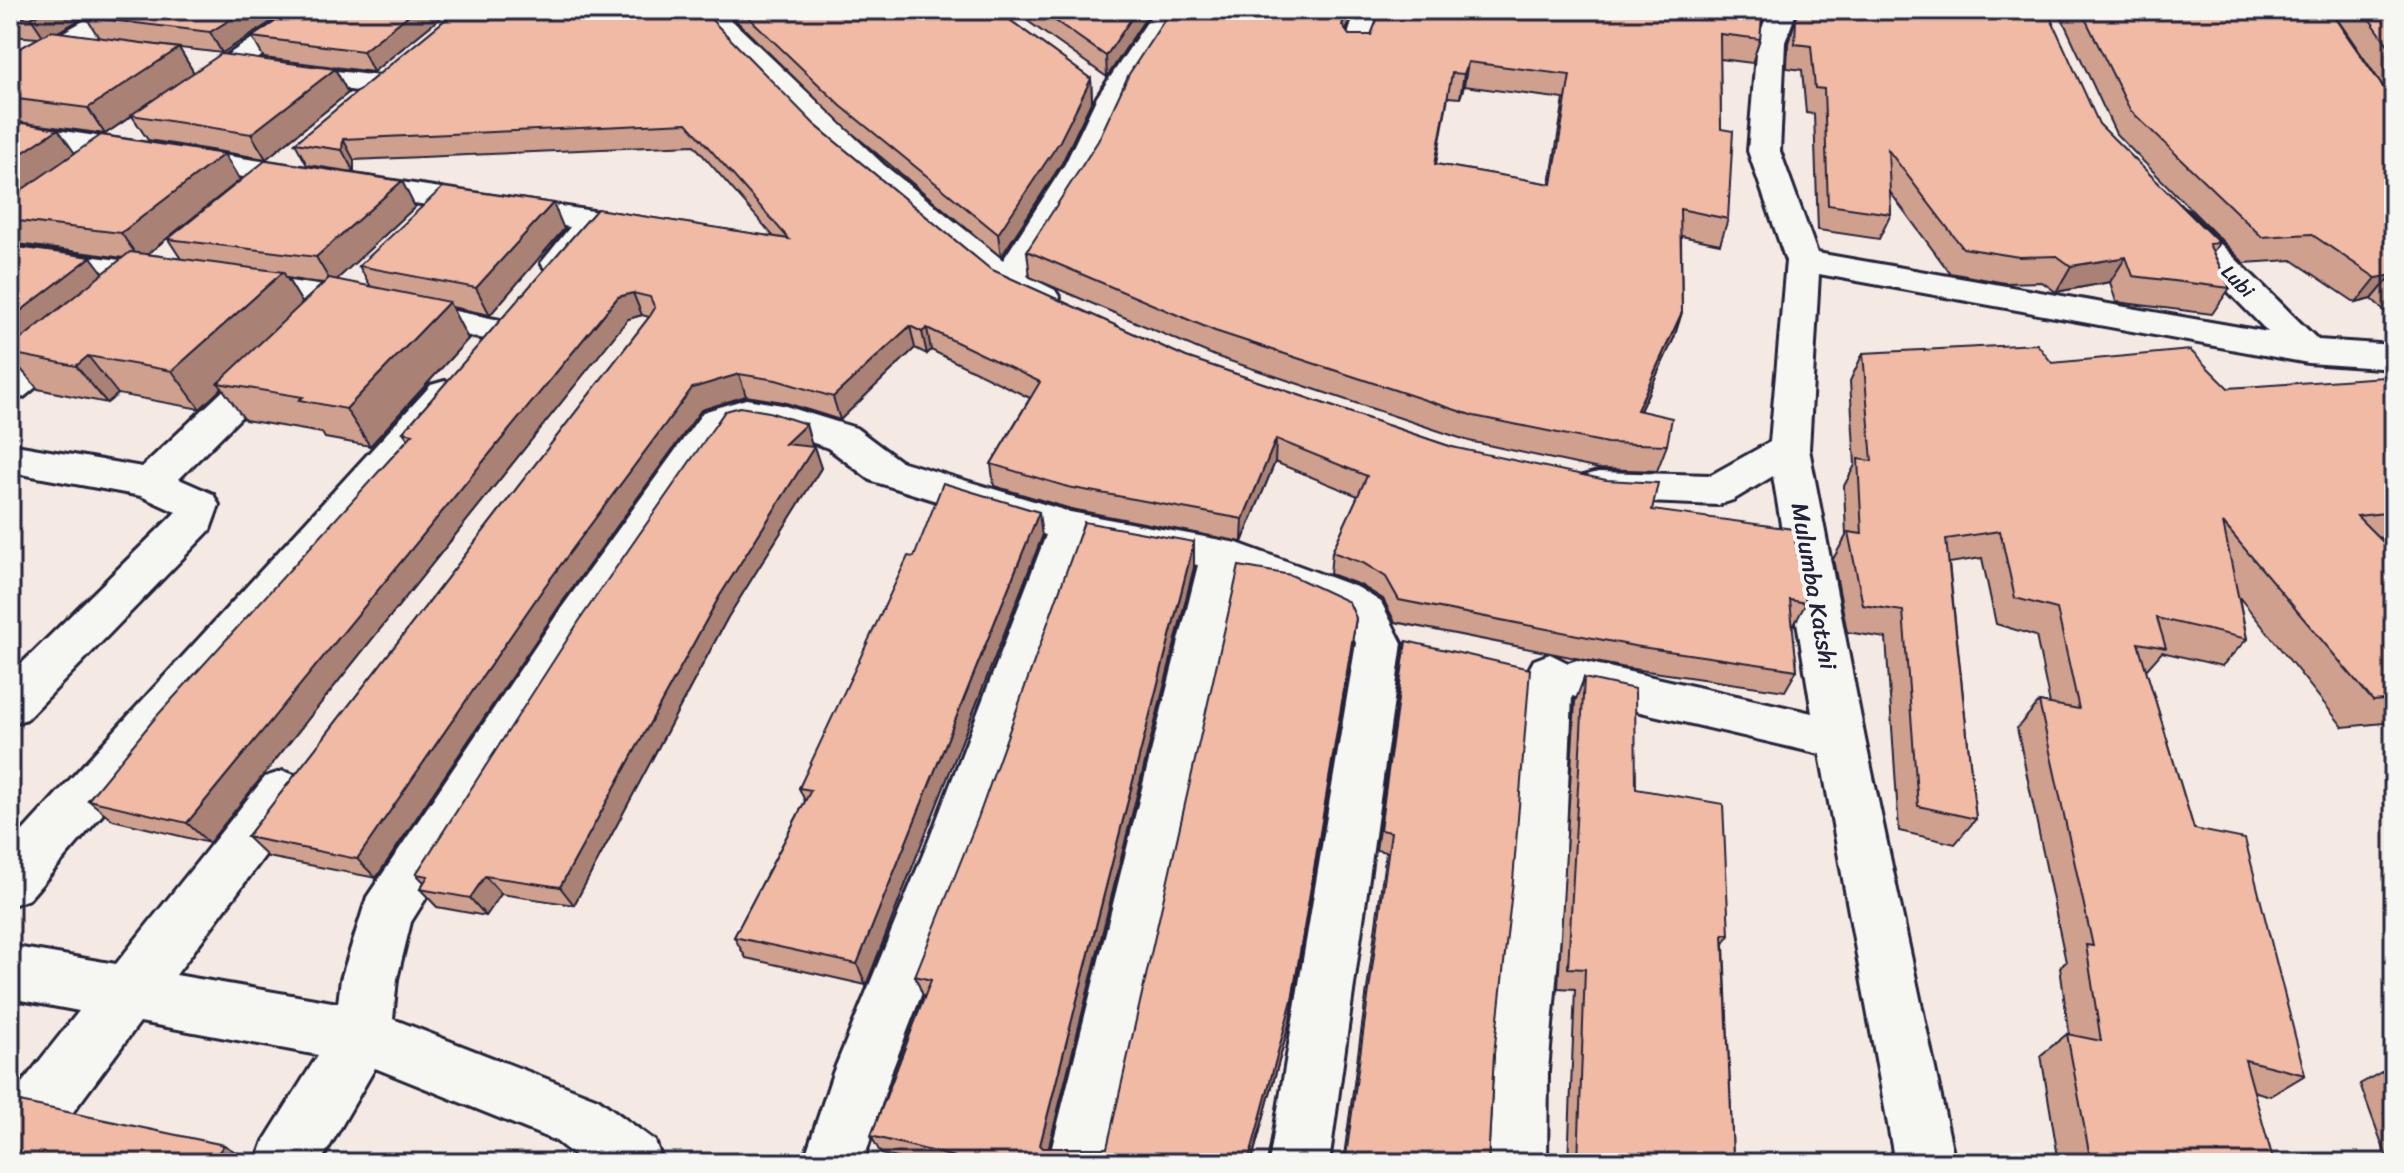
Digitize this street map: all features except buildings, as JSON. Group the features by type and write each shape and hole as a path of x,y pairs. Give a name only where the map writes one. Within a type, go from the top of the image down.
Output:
{"street":[{"path":"10,74 123,10"},
{"path":"175,103 315,10"},
{"path":"705,10 833,137 1006,282 1076,313"},
{"path":"1006,282 1081,164 1100,88 1169,10"},
{"path":"1357,50 1370,10"},
{"name":"Mulumba Katshi","path":"1783,10 1771,42 1764,151 1803,261 1789,449 1841,739 1925,1163"},
{"path":"59,44 105,51"},
{"path":"181,61 226,67 392,76 345,114"},
{"path":"73,175 149,122"},
{"path":"10,132 593,221 500,331 10,882"},
{"path":"239,203 310,143"},
{"path":"416,228 449,197"},
{"name":"Lubi","path":"2156,199 2308,351"},
{"path":"10,388 190,243"},
{"path":"10,257 339,299 500,331"},
{"path":"1803,261 2308,351 2394,357"},
{"path":"150,483 372,268"},
{"path":"286,1163 363,1035 369,979 386,914 576,622 717,421 746,412 782,418 842,438 886,471 1070,527 1222,554 1343,600 1365,614 1398,644 1299,1163"},
{"path":"1569,480 1599,486 1718,490 1789,449"},
{"path":"10,458 150,483 191,499 198,505 195,519 10,705"},
{"path":"833,1163 862,1073 955,840 1070,527"},
{"path":"1078,1163 1222,554"},
{"path":"1517,1163 1519,1071 1536,901 1528,669 1841,739"},
{"path":"10,1146 313,754"},
{"path":"10,972 363,1035 577,1120 633,1163"}]}
